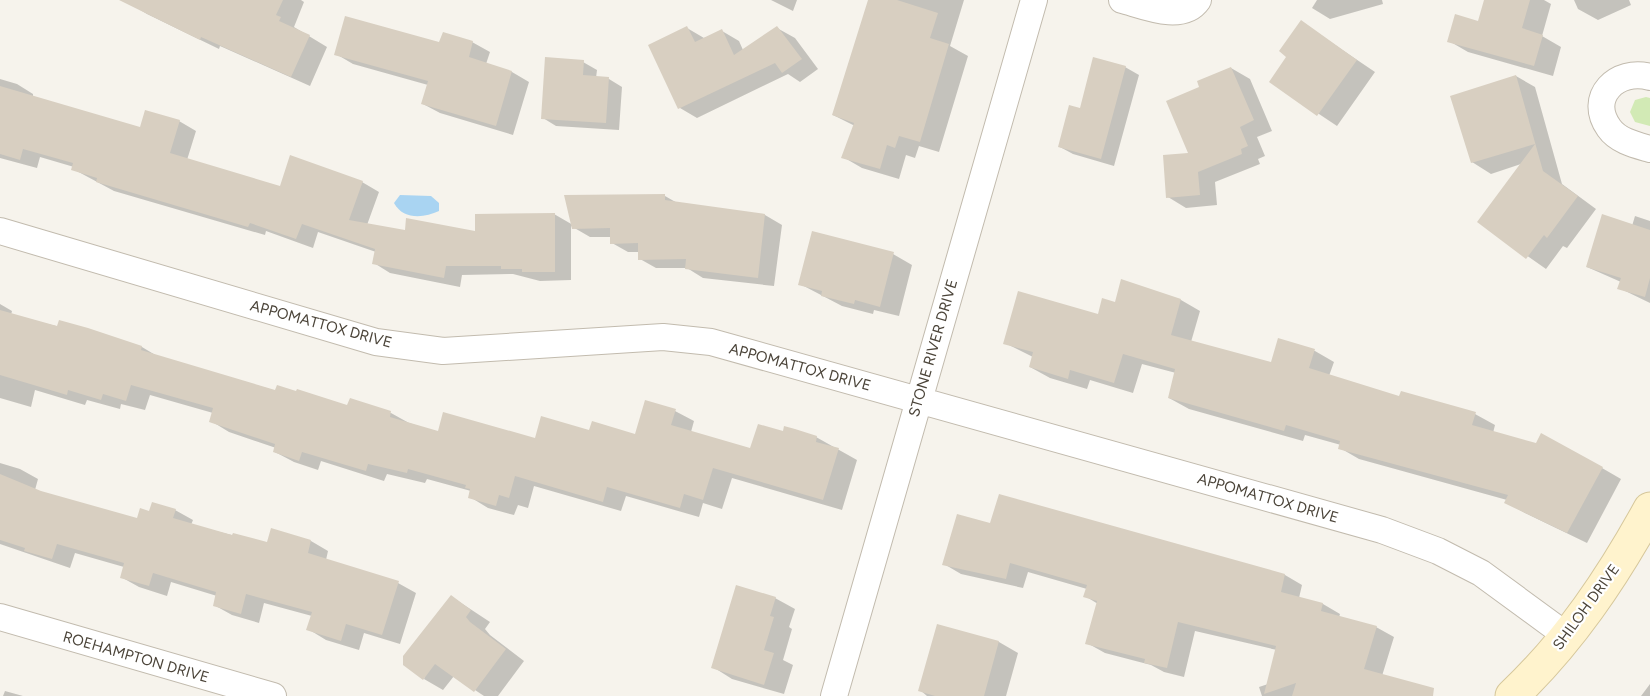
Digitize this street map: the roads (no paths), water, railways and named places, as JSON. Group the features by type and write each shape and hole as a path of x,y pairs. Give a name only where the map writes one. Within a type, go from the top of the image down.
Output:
{"street":[{"name":"STONE RIVER DRIVE","path":"834,696 1034,0"},
{"path":"1122,0 1164,11 1179,10 1195,4 1198,0"},
{"path":"1650,77 1630,74 1618,79 1608,86 1603,101 1604,116 1609,128 1631,144 1650,149"},
{"name":"APPOMATTOX DRIVE","path":"0,231 376,342 443,351 663,337 711,342 1382,530 1438,551 1481,573 1568,636"},
{"name":"SHILOH DRIVE","path":"1512,696 1535,674 1568,636 1602,590 1650,510"},
{"name":"ROEHAMPTON DRIVE","path":"0,617 273,696"}],"water":[{"path":"400,195 431,196 439,203 439,211 421,216 408,215 398,209 394,203"}]}
